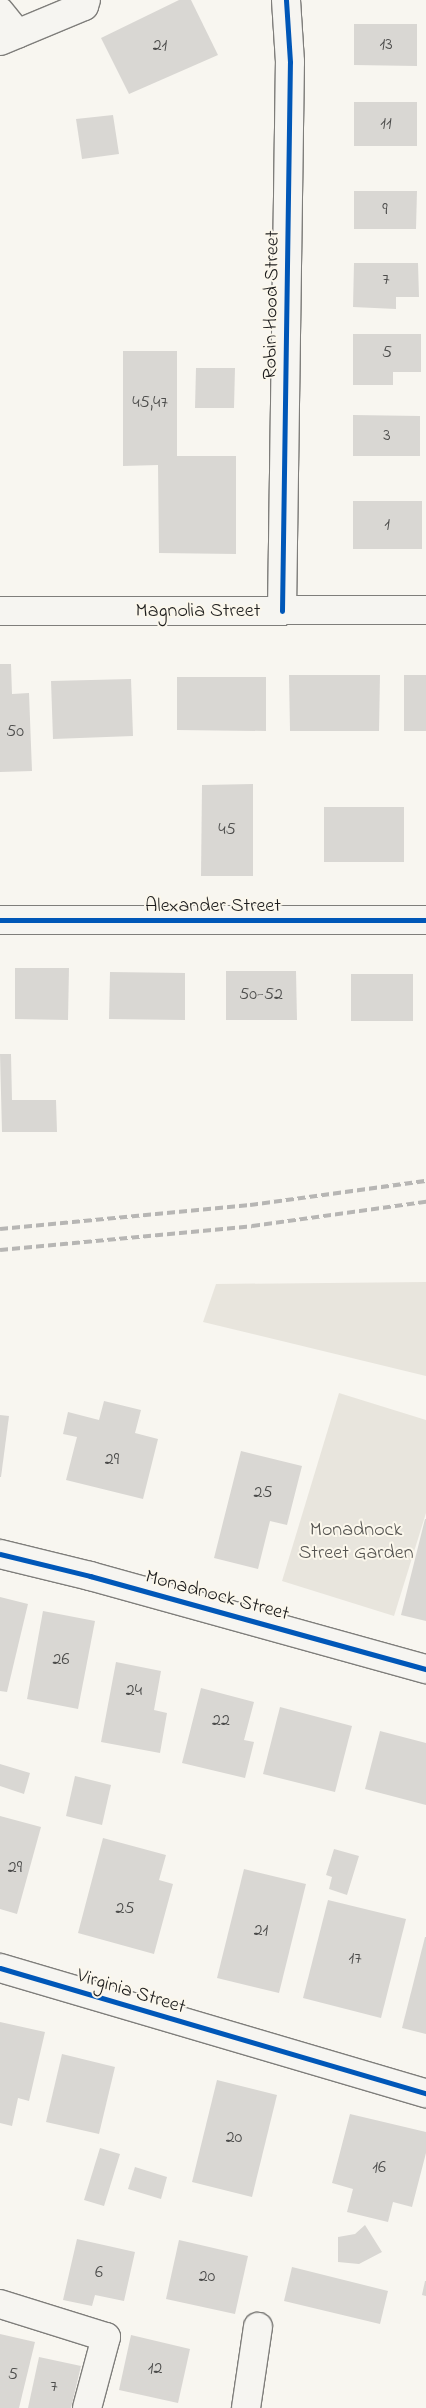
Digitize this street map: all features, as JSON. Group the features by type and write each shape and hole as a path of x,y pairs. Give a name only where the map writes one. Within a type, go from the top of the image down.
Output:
{"street":[{"path":"0,12 9,38 84,6 86,0"},
{"name":"Robin Hood Street","path":"282,611 290,62 286,0"},
{"name":"Magnolia Street","path":"0,611 426,610"},
{"name":"Alexander Street","path":"0,920 426,920"},
{"name":"Monadnock Street","path":"0,1554 90,1576 194,1607 426,1669"},
{"name":"Virginia Street","path":"0,1968 426,2093"},
{"path":"0,2304 106,2336 87,2408"},
{"path":"246,2408 258,2327"}],"shaded area":[{"path":"426,1282 426,1376 203,1322 216,1284"},
{"name":"Monadnock Street Garden","path":"339,1393 426,1420 426,1513 394,1616 282,1581"}],"building":[{"path":"179,0 191,0 218,55 129,94 101,38"},
{"path":"354,24 417,24 417,66 354,65"},
{"path":"354,102 417,102 417,146 354,146"},
{"path":"113,115 119,154 82,159 76,119"},
{"path":"354,191 417,191 416,229 354,229"},
{"path":"354,263 418,263 419,297 396,297 396,309 353,307"},
{"path":"353,334 421,334 421,372 393,372 393,385 353,385"},
{"path":"123,351 177,351 177,456 236,456 236,554 159,553 158,465 123,466"},
{"path":"196,368 235,368 234,408 195,408"},
{"path":"353,415 420,416 420,456 353,456"},
{"path":"353,501 422,501 422,549 353,549"},
{"path":"0,664 11,664 12,694 29,693 32,771 0,772"},
{"path":"289,675 380,675 379,731 290,731"},
{"path":"404,675 426,675 426,731 404,731"},
{"path":"177,677 266,677 266,731 177,730"},
{"path":"131,679 133,736 53,739 51,681"},
{"path":"253,784 253,876 201,876 202,785"},
{"path":"324,807 404,807 404,862 324,862"},
{"path":"15,968 69,968 68,1020 15,1019"},
{"path":"226,971 296,971 297,1020 226,1020"},
{"path":"110,972 185,973 185,1020 109,1019"},
{"path":"351,974 413,974 413,1021 351,1021"},
{"path":"0,1054 11,1054 12,1100 56,1100 57,1132 2,1132"},
{"path":"104,1401 141,1410 135,1433 158,1439 143,1499 66,1480 77,1437 63,1434 68,1412 99,1420"},
{"path":"0,1415 9,1416 1,1477 0,1477"},
{"path":"241,1451 302,1466 287,1525 270,1521 258,1569 214,1558"},
{"path":"426,1519 426,1621 401,1615"},
{"path":"0,1597 28,1604 7,1692 0,1691"},
{"path":"43,1611 95,1621 78,1709 27,1699"},
{"path":"116,1662 161,1671 154,1710 167,1713 160,1753 101,1742"},
{"path":"201,1688 254,1702 244,1740 254,1742 245,1778 182,1763"},
{"path":"280,1707 352,1726 335,1792 263,1774"},
{"path":"380,1731 426,1743 426,1805 365,1789"},
{"path":"0,1764 30,1773 24,1794 0,1786"},
{"path":"75,1776 111,1785 102,1825 66,1816"},
{"path":"0,1816 41,1827 17,1914 0,1909"},
{"path":"103,1838 166,1855 159,1880 173,1884 154,1954 78,1933"},
{"path":"334,1849 359,1856 347,1895 329,1889 332,1877 326,1875"},
{"path":"244,1869 306,1884 279,1993 217,1978"},
{"path":"328,1900 406,1919 381,2018 303,1998"},
{"path":"426,1937 426,2034 402,2028"},
{"path":"0,2022 45,2032 29,2101 18,2098 12,2126 0,2123"},
{"path":"62,2054 115,2067 99,2134 46,2122"},
{"path":"217,2080 277,2095 252,2197 192,2182"},
{"path":"350,2114 426,2132 426,2153 412,2207 393,2202 388,2222 347,2212 353,2189 332,2183"},
{"path":"100,2148 120,2154 104,2206 84,2200"},
{"path":"135,2167 167,2177 161,2199 128,2189"},
{"path":"365,2225 382,2252 359,2264 338,2262 338,2237 355,2234"},
{"path":"77,2239 135,2252 124,2301 95,2295 92,2306 63,2300"},
{"path":"179,2240 248,2256 235,2314 166,2299"},
{"path":"292,2267 388,2291 380,2324 284,2301"},
{"path":"426,2281 426,2296 422,2295"},
{"path":"0,2334 35,2342 19,2408 0,2408"},
{"path":"131,2335 190,2349 178,2403 119,2390"},
{"path":"39,2357 81,2366 71,2408 28,2408"}],"railway":[{"path":"0,1229 250,1205 426,1181"},
{"path":"0,1250 252,1226 426,1202"}],"cycle path":[{"path":"282,611 290,62 286,0"},
{"path":"0,920 426,920"},
{"path":"0,1554 90,1576 426,1669"},
{"path":"0,1968 426,2093"}]}
